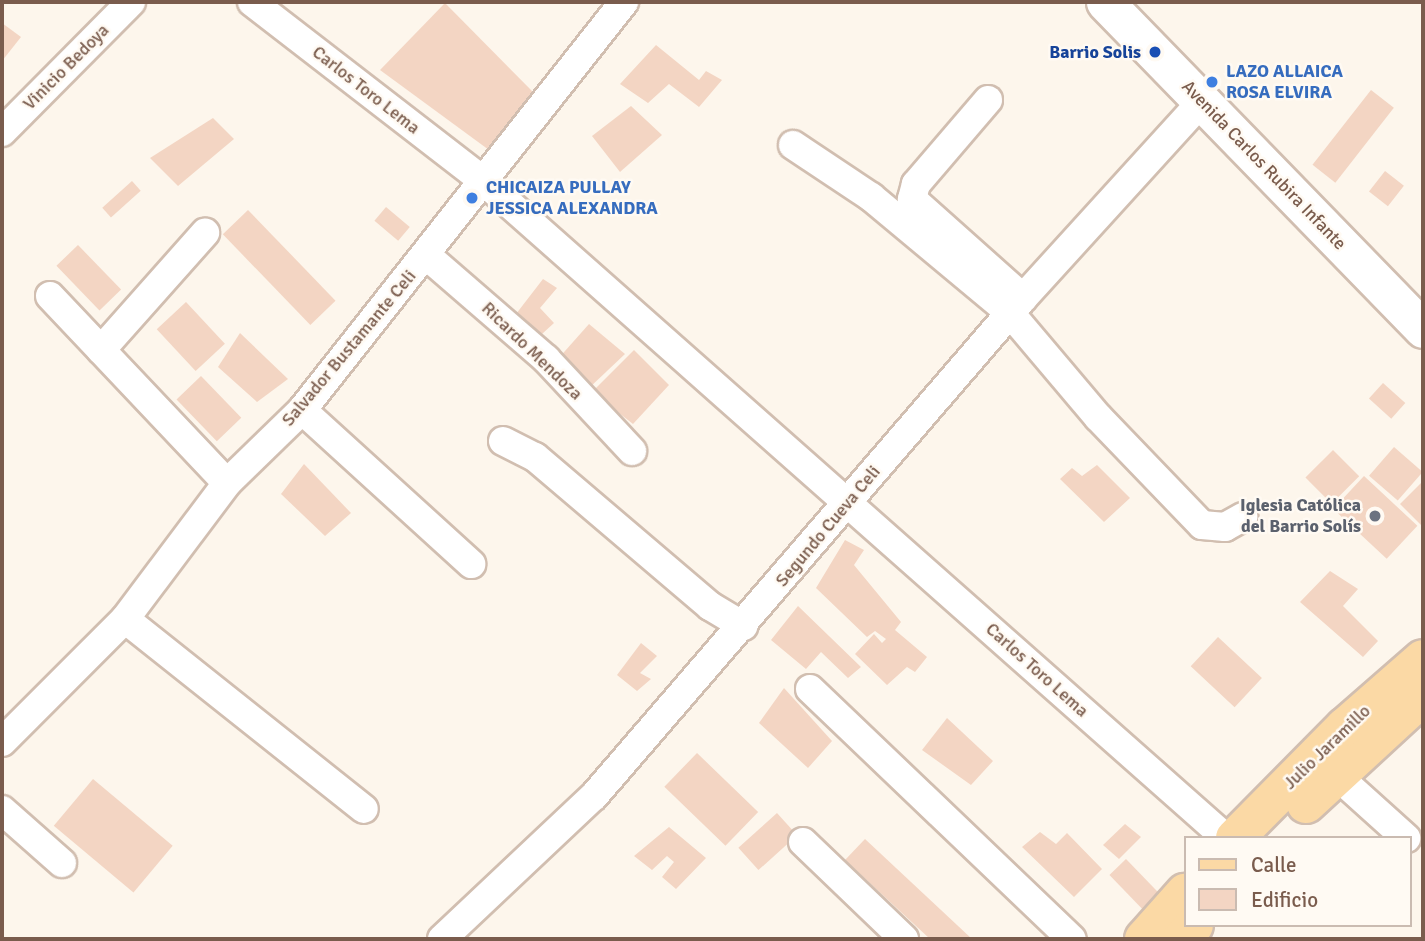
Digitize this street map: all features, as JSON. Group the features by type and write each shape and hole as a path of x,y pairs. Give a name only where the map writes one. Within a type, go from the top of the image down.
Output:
{"main road":[{"name":"Julio Jaramillo","path":"1237,836 1345,727 1423,659"},
{"name":"Julio Jaramillo","path":"1275,836 1335,774 1423,696"},
{"path":"1144,939 1184,894"}],"street":[{"name":"Vinicio Bedoya","path":"2,132 131,2"},
{"name":"Carlos Toro Lema","path":"252,2 481,178 1224,836"},
{"name":"Salvador Bustamante Celi","path":"2,742 125,619 228,483 302,410 426,256 481,178 624,2"},
{"name":"Avenida Carlos Rubira Infante","path":"1112,4 1202,102 1423,329"},
{"path":"988,100 916,184 912,199 1016,305 1098,417 1202,525 1225,527 1243,517"},
{"name":"Segundo Cueva Celi","path":"442,939 594,796 743,626 1016,305 1202,102"},
{"path":"793,145 871,197 1016,305"},
{"path":"102,350 205,233"},
{"name":"Ricardo Mendoza","path":"426,256 546,359 632,451"},
{"path":"50,296 228,483"},
{"path":"302,410 471,564"},
{"path":"503,441 535,457 710,606 743,626"},
{"path":"125,619 364,809"},
{"path":"810,689 1073,939"},
{"path":"1335,774 1405,836"},
{"path":"2,810 62,863"},
{"path":"803,842 904,939"}],"building":[{"path":"445,3 533,92 489,150 380,70"},
{"path":"2,23 21,37 2,61"},
{"path":"656,45 699,80 706,71 722,80 699,107 669,84 648,103 620,84"},
{"path":"1371,90 1394,108 1335,183 1313,165"},
{"path":"631,106 662,135 620,172 592,136"},
{"path":"213,118 234,139 178,186 150,158"},
{"path":"1385,171 1404,186 1388,206 1369,191"},
{"path":"132,181 141,191 111,217 102,208"},
{"path":"386,207 410,227 398,241 374,221"},
{"path":"248,210 336,301 310,325 223,234"},
{"path":"78,245 121,290 99,310 56,266"},
{"path":"543,279 557,288 540,308 554,323 542,334 516,314"},
{"path":"186,302 225,344 196,371 157,329"},
{"path":"589,324 625,354 588,389 557,360"},
{"path":"240,333 288,379 257,402 218,367"},
{"path":"634,350 669,385 633,424 592,392"},
{"path":"201,376 241,418 217,441 177,400"},
{"path":"1383,383 1405,403 1391,419 1369,399"},
{"path":"1394,447 1423,472 1398,501 1369,476"},
{"path":"1333,450 1359,476 1332,504 1305,478"},
{"path":"304,464 351,513 325,536 281,494"},
{"path":"1097,465 1130,498 1104,522 1060,479 1072,468 1082,476"},
{"name":"Iglesia Católica del Barrio Solís","path":"1364,476 1417,526 1387,559 1333,509"},
{"path":"1423,481 1423,527 1400,504"},
{"path":"845,540 864,550 854,565 901,622 895,630 927,657 915,672 907,667 887,685 855,654 874,634 882,643 886,639 875,631 867,637 816,588"},
{"path":"1330,571 1358,589 1343,606 1378,641 1363,657 1300,602"},
{"path":"798,606 861,667 848,678 821,652 806,669 771,640"},
{"path":"1218,637 1262,678 1235,707 1191,666"},
{"path":"641,643 657,656 640,673 651,679 637,691 617,675"},
{"path":"784,688 832,741 808,768 759,723"},
{"path":"947,718 993,761 971,785 922,750"},
{"path":"697,753 758,812 725,846 664,787"},
{"path":"93,779 173,846 133,893 54,826"},
{"path":"777,813 797,835 758,870 738,848"},
{"path":"1125,824 1141,837 1119,859 1103,845"},
{"path":"669,827 706,858 676,889 662,877 674,862 667,856 652,870 634,856"},
{"path":"1040,832 1056,844 1067,833 1102,869 1074,897 1022,847"},
{"path":"865,839 972,939 930,939 845,860"},
{"path":"1126,859 1160,894 1143,910 1109,875"}],"place":[{"name":"Barrio Solis","path":"1155,52"},
{"name":"LAZO ALLAICA ROSA ELVIRA","path":"1212,82"},
{"name":"CHICAIZA PULLAY JESSICA ALEXANDRA","path":"472,198"},
{"name":"Iglesia Católica del Barrio Solís","path":"1375,516"}]}
